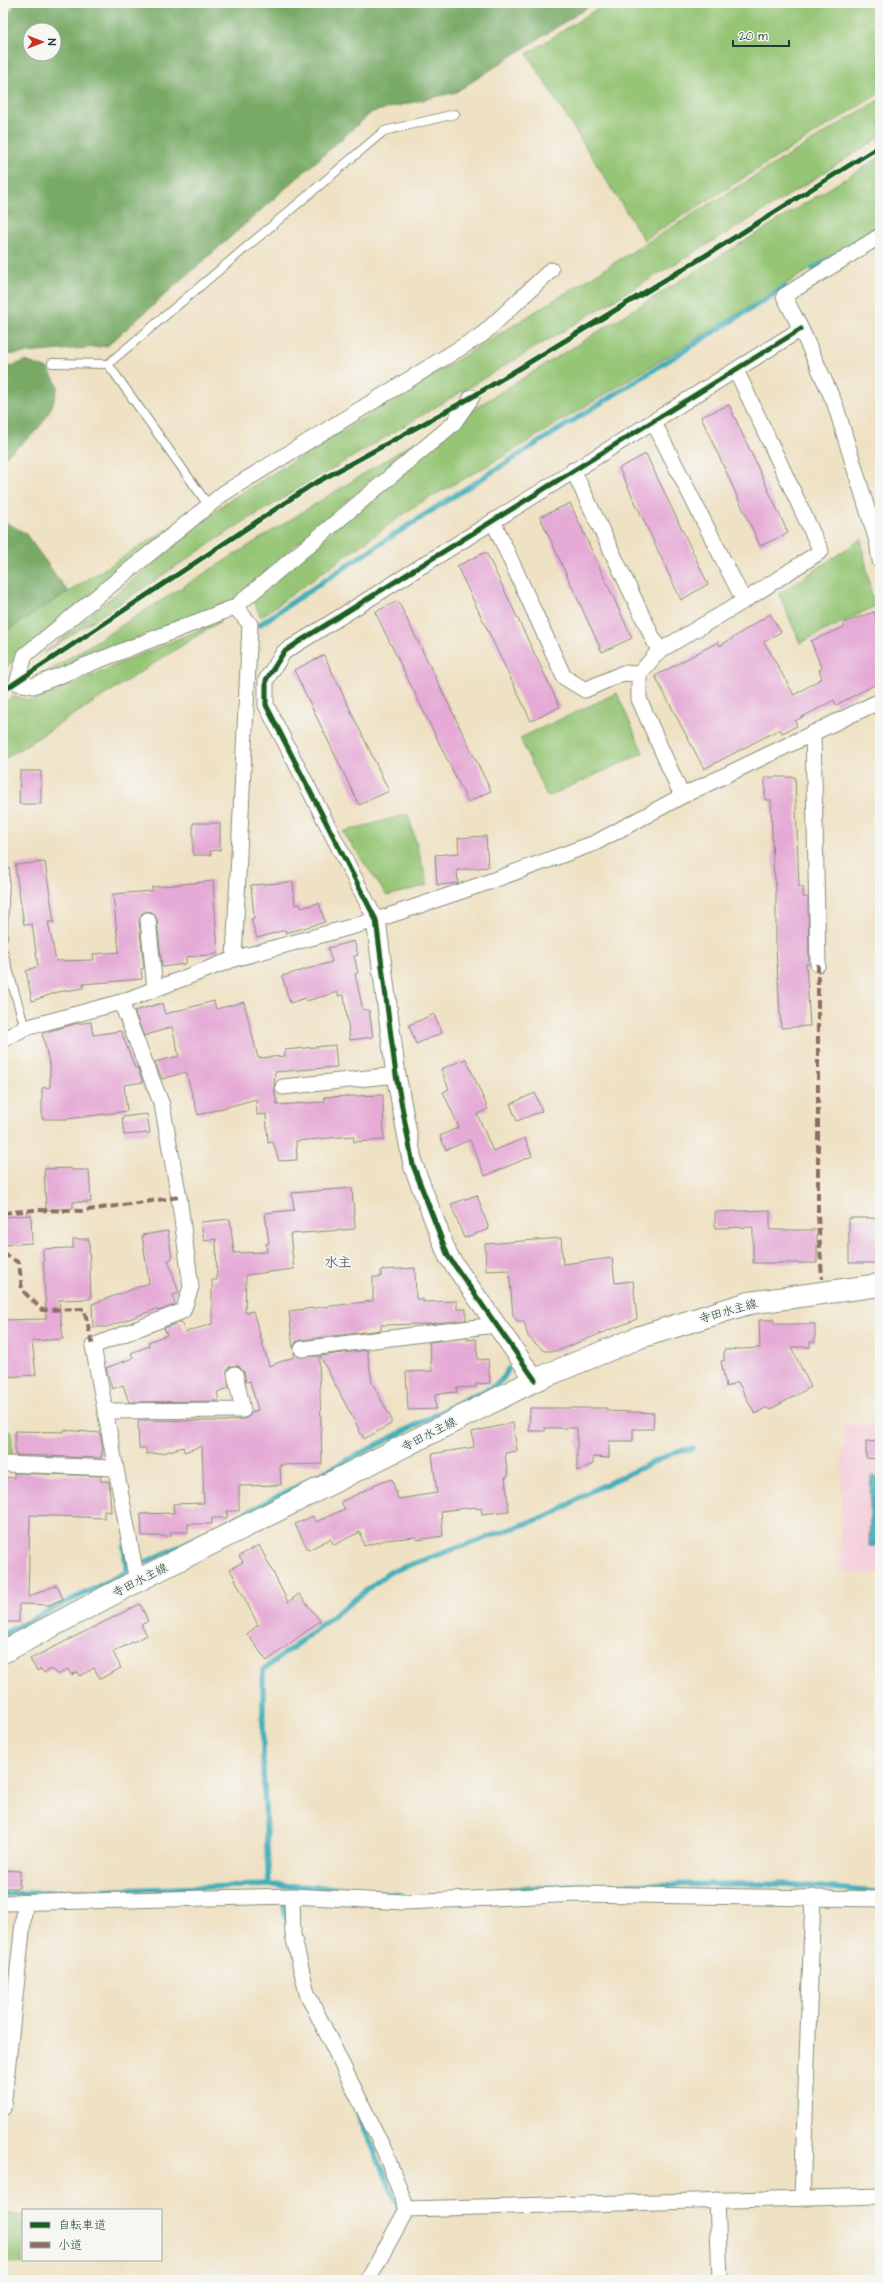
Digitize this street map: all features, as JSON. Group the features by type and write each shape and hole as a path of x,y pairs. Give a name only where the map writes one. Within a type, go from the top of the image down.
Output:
{"main road":[{"name":"寺田水主線","path":"3,1652 137,1581 535,1380 640,1337 749,1303 880,1285"}],"street":[{"path":"880,236 784,296 801,329 835,404 877,541 880,561"},
{"path":"472,397 453,424 235,606 33,686 17,684 25,655 224,493 483,334 551,270"},
{"path":"535,1380 448,1256 413,1165 396,1075 376,920 266,705 266,680 284,652 573,470 801,329"},
{"path":"682,796 639,699 639,674 659,651 744,601 821,551 736,370"},
{"path":"653,421 744,601"},
{"path":"573,470 659,651"},
{"path":"493,521 564,677 585,690 623,673 639,674"},
{"path":"234,959 250,624 235,606"},
{"path":"3,1040 25,1028 121,1002 234,959 376,920 480,886 595,842 682,796 880,701"},
{"path":"813,733 818,964"},
{"path":"148,920 155,990"},
{"path":"121,1002 162,1105 179,1197 191,1287 183,1311 93,1346 137,1581"},
{"path":"283,1087 396,1075"},
{"path":"302,1350 495,1325"},
{"path":"105,1411 243,1410 234,1374"},
{"path":"3,1464 116,1468"},
{"path":"3,1903 25,1904 292,1896 404,1902 580,1894 880,1899"},
{"path":"292,1896 293,1935 307,1993 384,2150 406,2209 368,2280"},
{"path":"802,2198 813,1897"},
{"path":"3,2108 25,1904"},
{"path":"406,2209 880,2196"},
{"path":"717,2200 720,2280"}],"lane":[{"path":"52,363 108,364 384,131 455,114"},
{"path":"108,364 209,506"},
{"path":"3,937 5,870"},
{"path":"3,952 25,1028"}],"shaded area":[{"path":"843,1424 880,1426 880,1574 840,1571"}],"green space":[{"path":"16,3 594,3 456,92 372,112 107,346 3,355 3,23"},
{"path":"606,3 880,3 880,93 644,240 527,54"},
{"path":"880,99 880,137 770,207 242,523 44,653 225,503"},
{"path":"880,157 880,227 499,459 415,506 261,617 252,599 475,408"},
{"path":"25,361 48,369 58,386 50,411 38,428 3,458 3,369"},
{"path":"416,441 230,602 42,675"},
{"path":"204,506 21,654 3,670 3,633"},
{"path":"3,521 25,533 68,592 3,633"},
{"path":"861,539 874,607 800,643 779,594"},
{"path":"222,620 3,760 3,703 14,696 32,701"},
{"path":"617,693 643,753 547,797 520,738"},
{"path":"408,814 428,885 387,896 343,832"},
{"path":"3,1431 12,1431 12,1457 3,1457"},
{"path":"3,2213 22,2216 22,2264 3,2261"}],"sand":[{"path":"3,3 16,3 3,23"}],"water":[{"path":"871,1476 880,1476 880,1546 869,1546"}],"building":[{"path":"729,405 788,533 760,546 701,417"},
{"path":"646,454 708,584 681,600 619,468"},
{"path":"570,503 632,638 602,652 540,517"},
{"path":"486,552 560,707 531,721 457,566"},
{"path":"398,601 491,791 468,802 375,612"},
{"path":"874,612 880,629 880,682 836,705 834,700 795,721 797,726 782,733 780,729 704,769 655,676 718,642 720,646 770,614 781,632 764,642 794,695 822,678 819,670 822,669 811,641 845,627 843,623"},
{"path":"324,655 389,791 359,805 294,670"},
{"path":"20,771 41,771 41,804 19,804"},
{"path":"765,777 795,777 799,887 803,887 803,897 808,897 809,964 806,964 810,1026 781,1028 776,948 776,886 773,864 771,800 765,800"},
{"path":"193,823 220,823 220,850 210,851 211,855 193,855"},
{"path":"486,836 488,867 457,870 458,883 437,885 435,855 459,853 458,838"},
{"path":"45,862 54,922 48,922 56,961 94,960 93,954 119,952 113,894 152,891 152,887 213,881 218,954 186,957 186,964 162,967 157,919 152,912 147,911 142,913 139,921 144,968 141,969 142,979 83,984 83,988 58,992 32,1001 26,971 38,966 32,924 24,925 15,865"},
{"path":"293,882 295,905 300,904 301,908 319,903 325,922 286,933 285,930 257,938 251,919 254,918 251,885"},
{"path":"354,941 358,955 354,956 358,973 355,974 363,1010 369,1010 373,1037 350,1040 344,995 338,996 338,992 306,1001 305,998 290,1003 282,976 332,962 328,948"},
{"path":"214,1001 216,1009 244,1002 258,1058 285,1056 285,1050 335,1045 337,1067 275,1072 274,1088 277,1105 325,1102 324,1097 383,1095 384,1140 354,1142 353,1136 296,1141 297,1160 279,1161 273,1142 268,1143 266,1114 257,1115 256,1099 198,1115 186,1072 162,1079 155,1062 179,1056 172,1027 144,1036 134,1011 162,1003 165,1014"},
{"path":"434,1014 442,1033 416,1044 409,1025"},
{"path":"91,1022 93,1035 121,1031 135,1068 137,1067 143,1082 124,1085 127,1111 67,1119 42,1119 42,1088 50,1087 50,1066 42,1033 75,1024"},
{"path":"466,1059 488,1109 477,1114 493,1151 525,1138 532,1156 485,1176 470,1140 446,1150 440,1136 459,1127 443,1092 449,1089 441,1069"},
{"path":"535,1093 542,1111 517,1121 510,1104"},
{"path":"147,1114 150,1133 124,1135 122,1117"},
{"path":"71,1168 71,1170 89,1170 91,1202 73,1202 73,1208 46,1210 44,1169"},
{"path":"352,1188 355,1229 290,1234 294,1269 246,1275 245,1313 253,1311 269,1366 294,1357 294,1352 299,1357 319,1356 322,1464 280,1465 281,1485 239,1486 239,1511 227,1511 227,1518 212,1518 212,1524 188,1524 188,1532 171,1532 171,1536 142,1536 141,1514 174,1513 173,1504 204,1503 202,1446 184,1452 183,1447 163,1453 146,1454 146,1448 139,1448 138,1420 225,1421 244,1419 252,1412 258,1410 250,1381 246,1382 244,1372 237,1365 229,1367 227,1371 229,1388 217,1392 219,1401 129,1402 123,1385 112,1389 106,1368 133,1358 131,1353 149,1346 148,1342 167,1335 164,1328 181,1322 185,1332 212,1324 212,1280 217,1280 216,1239 204,1241 201,1222 230,1219 234,1253 267,1252 266,1244 269,1243 265,1213 294,1210 292,1193"},
{"path":"477,1195 489,1229 464,1238 451,1204"},
{"path":"770,1210 770,1230 817,1230 817,1263 753,1263 753,1227 715,1228 715,1212"},
{"path":"31,1215 32,1243 3,1245 3,1217"},
{"path":"849,1218 877,1218 878,1263 849,1263"},
{"path":"168,1231 172,1259 168,1260 179,1293 173,1295 175,1305 158,1311 157,1309 107,1327 93,1327 92,1304 149,1283 142,1235"},
{"path":"561,1238 563,1264 612,1258 615,1283 633,1281 637,1319 557,1351 544,1351 528,1337 524,1321 517,1321 513,1315 509,1270 486,1271 485,1244"},
{"path":"73,1239 89,1239 91,1299 59,1300 63,1339 32,1341 36,1375 3,1377 3,1320 46,1319 43,1249 73,1248"},
{"path":"415,1268 416,1299 423,1299 423,1302 457,1301 457,1309 466,1309 466,1320 427,1324 381,1325 381,1330 301,1340 296,1342 293,1348 289,1311 373,1301 373,1277 381,1277 381,1270"},
{"path":"759,1320 774,1320 774,1324 815,1324 815,1342 810,1342 810,1347 791,1347 811,1387 769,1410 767,1407 755,1414 738,1382 726,1387 721,1361 724,1361 724,1350 760,1348"},
{"path":"467,1338 467,1340 476,1339 478,1360 488,1359 490,1383 476,1384 476,1387 456,1388 457,1392 435,1394 436,1409 408,1410 406,1372 432,1371 429,1342"},
{"path":"367,1350 372,1383 391,1418 391,1424 364,1439 320,1356"},
{"path":"530,1408 607,1408 607,1411 654,1413 653,1429 633,1429 633,1441 609,1441 609,1458 593,1457 593,1464 577,1471 577,1428 545,1428 545,1431 529,1431"},
{"path":"513,1423 517,1451 505,1453 508,1477 505,1477 509,1511 482,1514 481,1508 476,1509 476,1507 441,1511 443,1536 417,1540 416,1537 385,1540 364,1546 360,1532 334,1545 330,1539 308,1550 295,1524 313,1516 316,1522 345,1509 341,1502 374,1486 373,1485 392,1479 398,1499 437,1493 432,1454 474,1447 472,1432"},
{"path":"64,1430 100,1433 103,1449 101,1458 15,1455 15,1431 64,1432"},
{"path":"866,1441 880,1442 880,1459 866,1458"},
{"path":"14,1473 101,1476 100,1481 109,1481 111,1512 104,1511 104,1518 30,1515 28,1597 57,1585 63,1599 49,1605 19,1604 19,1622 3,1622 3,1477 14,1478"},
{"path":"259,1545 288,1602 299,1594 320,1621 267,1661 247,1634 258,1625 230,1569 243,1562 239,1556"},
{"path":"140,1604 148,1621 141,1625 147,1635 113,1652 121,1668 100,1679 94,1668 80,1676 78,1672 71,1675 68,1669 58,1675 51,1669 44,1673 41,1669 37,1671 30,1659"},
{"path":"3,1870 20,1871 19,1888 3,1888"}],"waterway":[{"path":"813,269 880,228"},
{"path":"259,625 389,538 785,287"},
{"path":"146,1562 199,1537 472,1396 489,1389 502,1379 508,1369"},
{"path":"269,1885 263,1768 263,1670 390,1572 556,1513 587,1493 673,1453 693,1448"},
{"path":"3,1634 127,1572 124,1547"},
{"path":"486,1891 580,1885 784,1884 877,1892"},
{"path":"3,1894 269,1885 324,1887 402,1895"},
{"path":"283,1902 286,1919"},
{"path":"358,2114 398,2205"}],"marked path":[{"path":"818,964 818,1214 822,1279"},
{"path":"3,1213 34,1210 81,1211 179,1197"},
{"path":"3,1253 19,1263 22,1290 42,1310 84,1309 93,1346"}],"cycle path":[{"path":"3,691 310,486 472,397 708,254 880,146"},
{"path":"535,1380 448,1256 413,1165 396,1075 376,920 266,705 266,680 284,652 303,639 801,329"}],"district":[{"name":"水主","path":"338,1262"}]}
